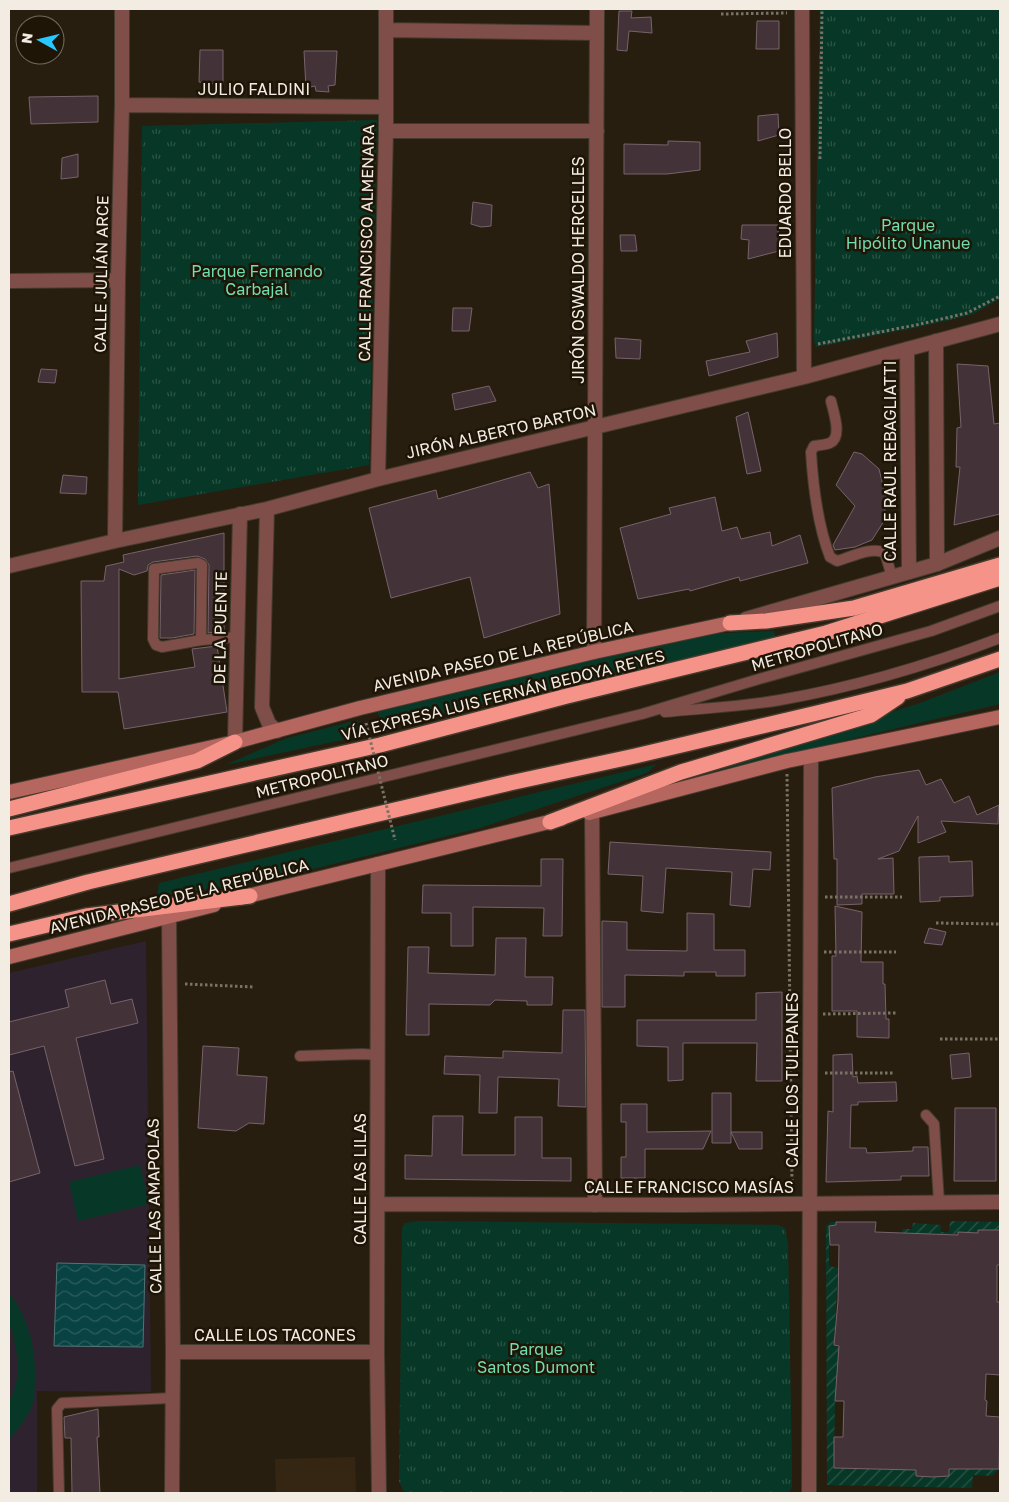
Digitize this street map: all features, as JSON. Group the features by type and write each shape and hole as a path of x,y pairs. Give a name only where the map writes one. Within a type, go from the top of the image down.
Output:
{"highway":[{"path":"730,623 766,622 854,608 1000,564"},
{"name":"VÍA EXPRESA LUIS FERNÁN BEDOYA REYES","path":"9,828 380,745 567,696 826,633 1000,578"},
{"path":"9,904 88,882 510,783 635,756 907,691 1000,659"},
{"path":"550,822 681,772 871,715 907,691"},
{"path":"9,809 197,761 235,742"},
{"path":"9,934 86,916 250,896"}],"main road":[{"name":"AVENIDA PASEO DE LA REPÚBLICA","path":"9,792 235,742 360,708 594,652 730,623"},
{"name":"AVENIDA PASEO DE LA REPÚBLICA","path":"9,957 592,812 787,761 1000,717"}],"street":[{"name":"CALLE JULIÁN ARCE","path":"115,541 122,9"},
{"name":"CALLE FRANCISCO ALMENARA","path":"378,479 386,131 386,9"},
{"name":"JIRÓN OSWALDO HERCELLES","path":"594,652 597,9"},
{"name":"EDUARDO BELLO","path":"802,11 804,377"},
{"path":"386,30 597,32"},
{"name":"JULIO FALDINI","path":"122,105 386,107"},
{"path":"386,131 597,130"},
{"path":"9,281 118,280"},
{"name":"JIRÓN ALBERTO BARTON","path":"9,566 266,509 378,479 804,377 1000,324"},
{"path":"936,341 937,564"},
{"name":"CALLE RAUL REBAGLIATTI","path":"907,349 909,572"},
{"path":"266,509 262,707 269,724 277,731"},
{"name":"DE LA PUENTE","path":"235,742 240,514"},
{"name":"AVENIDA PASEO DE LA REPÚBLICA","path":"730,623 937,564 1000,538"},
{"name":"CALLE LOS TULIPANES","path":"809,1493 811,757"},
{"path":"592,812 595,1205"},
{"name":"CALLE LAS LILAS","path":"378,864 377,1352 379,1493"},
{"name":"CALLE LAS AMAPOLAS","path":"169,918 173,1352 172,1493"},
{"name":"CALLE FRANCISCO MASÍAS","path":"378,1204 595,1205 1000,1202"},
{"name":"CALLE LOS TACONES","path":"173,1352 377,1352"}],"lane":[{"path":"832,401 838,433 830,443 814,446 811,452 821,529 827,549 830,557 837,561 868,552 881,551 886,553 892,577"},
{"path":"201,640 202,565 154,569 153,639 156,645 162,647 201,640 237,637"},
{"name":"METROPOLITANO","path":"9,868 642,714 759,678 930,631 1000,606"},
{"name":"METROPOLITANO","path":"642,714 778,701 869,680 957,654 1000,638"},
{"path":"300,1056 378,1055"},
{"path":"926,1115 934,1124 939,1202"},
{"path":"58,1493 57,1408 62,1404 172,1398"}],"path":[{"path":"720,14 802,11"},
{"path":"817,344 967,313 1000,296"},
{"path":"366,723 395,840"},
{"path":"787,761 792,1184"},
{"path":"810,897 902,898"},
{"path":"936,923 1000,924"},
{"path":"810,951 896,952"},
{"path":"170,984 254,987"},
{"path":"810,1014 897,1013"},
{"path":"940,1039 1000,1039"},
{"path":"810,1074 894,1073"}],"shaded area":[{"path":"146,941 151,1392 37,1391 37,1493 9,1493 9,973"},
{"path":"355,1457 356,1493 276,1492 275,1459"}],"green space":[{"name":"Parque Hipólito Unanue","path":"820,9 1000,9 1000,299 971,315 816,347 814,340"},
{"name":"Parque Fernando Carbajal","path":"377,120 369,465 138,505 142,126"},
{"path":"774,631 776,638 383,727 377,710 696,634"},
{"path":"1000,672 1000,704 669,782 920,703"},
{"path":"358,720 361,736 225,765 287,738"},
{"path":"657,764 647,773 480,828 264,881 157,896 159,883"},
{"path":"140,1165 149,1204 78,1221 69,1182"},
{"name":"Parque Santos Dumont","path":"420,1221 777,1225 785,1228 788,1244 792,1467 792,1487 788,1493 407,1493 403,1490 399,1481 402,1228 405,1223"},
{"path":"950,1221 999,1222 1000,1230 978,1230 978,1242 968,1233 902,1233 902,1229 912,1229 913,1223 941,1225 941,1232 949,1232"},
{"path":"831,1222 836,1222 836,1225 829,1226 829,1266 838,1268 834,1345 839,1348 835,1401 834,1468 916,1469 916,1476 933,1477 948,1466 960,1444 959,1469 999,1469 992,1476 973,1475 972,1488 827,1485 826,1226"},
{"path":"9,1293 22,1313 30,1334 35,1380 34,1398 30,1411 9,1439 9,1403 18,1373 13,1333 9,1325"}],"water":[{"path":"57,1263 145,1265 143,1347 54,1346"}],"building":[{"path":"619,11 632,11 631,18 651,17 652,33 629,31 627,51 617,50"},
{"path":"757,21 779,21 779,49 756,49"},
{"path":"200,50 223,50 223,85 199,82"},
{"path":"304,51 337,51 335,85 328,86 329,92 316,91 315,86 306,88"},
{"path":"98,96 98,122 31,124 29,97"},
{"path":"778,114 779,135 758,141 758,116"},
{"path":"668,141 700,142 700,170 667,174 624,174 624,144 668,145"},
{"path":"78,154 78,177 61,179 62,158"},
{"path":"473,202 492,205 491,226 481,227 471,224"},
{"path":"742,225 778,225 779,251 748,259 749,240 741,239"},
{"path":"620,235 635,235 637,251 621,251"},
{"path":"453,308 472,308 469,331 452,331"},
{"path":"777,333 778,357 709,376 706,361 750,352 746,341"},
{"path":"615,338 641,340 640,359 616,358"},
{"path":"957,364 988,366 994,424 1000,423 1000,514 954,525 960,467 956,467 957,428 961,427"},
{"path":"41,369 57,370 55,383 38,382"},
{"path":"489,386 496,401 455,410 452,394"},
{"path":"748,412 761,471 747,474 736,417"},
{"path":"854,452 862,454 879,469 886,498 884,521 872,540 855,547 835,550 833,545 855,506 836,485"},
{"path":"530,472 538,488 549,484 560,614 484,638 470,577 391,598 369,508 436,490 438,499"},
{"path":"63,475 87,477 86,494 60,493"},
{"path":"715,497 722,531 737,527 741,539 770,532 772,546 800,535 808,563 740,581 739,577 690,591 689,589 638,599 620,528 671,514 669,508"},
{"path":"224,533 224,631 208,633 209,565 205,559 197,556 153,562 148,565 147,571 134,575 119,569 119,679 195,667 192,649 217,646 227,712 124,729 118,692 82,692 81,581 104,581 106,566 124,562 123,555"},
{"path":"195,570 194,634 160,638 161,575"},
{"path":"919,770 926,785 941,779 954,803 969,796 977,815 999,805 998,824 941,821 946,832 918,843 918,816 899,851 878,859 893,858 894,894 862,894 862,904 837,905 837,859 834,859 832,788 875,777"},
{"path":"610,842 771,852 770,870 753,869 750,907 730,905 732,872 666,868 663,913 641,911 643,876 608,874"},
{"path":"949,856 949,862 972,861 973,896 940,897 940,901 920,902 919,857"},
{"path":"541,859 563,859 562,936 543,936 544,908 473,907 473,946 451,946 451,913 422,913 423,885 541,886"},
{"path":"835,906 862,912 861,962 883,962 883,984 885,984 886,1019 889,1019 889,1038 857,1037 857,1011 832,1011 832,956 836,956"},
{"path":"687,913 714,914 714,950 745,950 745,976 716,976 716,972 684,972 684,976 625,975 625,1007 602,1007 602,921 627,922 627,950 687,951"},
{"path":"929,928 946,932 942,945 924,943"},
{"path":"496,938 526,938 525,977 553,977 552,1005 527,1005 527,1001 495,1000 490,1005 429,1004 429,1035 406,1035 408,947 429,947 428,973 495,975"},
{"path":"105,980 111,1004 132,999 138,1023 76,1038 104,1159 75,1166 44,1046 9,1055 9,1022 69,1007 65,990"},
{"path":"782,992 782,1081 756,1081 757,1043 683,1043 683,1080 668,1081 668,1047 637,1046 637,1020 756,1020 756,993"},
{"path":"563,1010 585,1010 586,1107 558,1106 559,1079 498,1077 497,1113 479,1113 480,1075 444,1074 445,1056 503,1058 503,1051 562,1053"},
{"path":"203,1046 239,1048 237,1075 267,1077 264,1124 249,1123 236,1131 198,1128"},
{"path":"969,1053 971,1077 952,1079 950,1055"},
{"path":"852,1054 853,1077 857,1076 858,1083 896,1082 897,1101 858,1102 858,1105 851,1105 850,1148 866,1148 867,1153 913,1151 913,1147 928,1147 929,1176 901,1176 901,1180 826,1182 828,1111 833,1112 833,1055"},
{"path":"13,1071 40,1173 9,1182 9,1072"},
{"path":"712,1093 731,1093 731,1143 712,1143"},
{"path":"621,1104 647,1104 647,1132 711,1131 703,1149 645,1149 645,1178 621,1178 621,1157 626,1157 626,1122 621,1122"},
{"path":"955,1108 996,1108 996,1181 954,1181"},
{"path":"433,1116 463,1116 462,1155 515,1155 515,1117 542,1117 542,1158 571,1158 571,1181 405,1179 405,1155 432,1156"},
{"path":"731,1132 762,1132 762,1149 739,1149"},
{"path":"836,1222 876,1222 875,1232 958,1235 958,1232 978,1233 978,1230 1000,1230 1000,1265 997,1265 997,1302 1000,1302 1000,1375 986,1374 985,1400 987,1401 986,1416 1000,1417 999,1469 949,1469 949,1476 933,1477 916,1476 916,1470 834,1468 834,1437 843,1437 844,1401 835,1401 839,1346 834,1345 838,1301 839,1245 830,1245 829,1226 836,1225"},
{"path":"98,1409 99,1437 97,1437 100,1493 72,1493 71,1438 65,1438 64,1417"}]}
